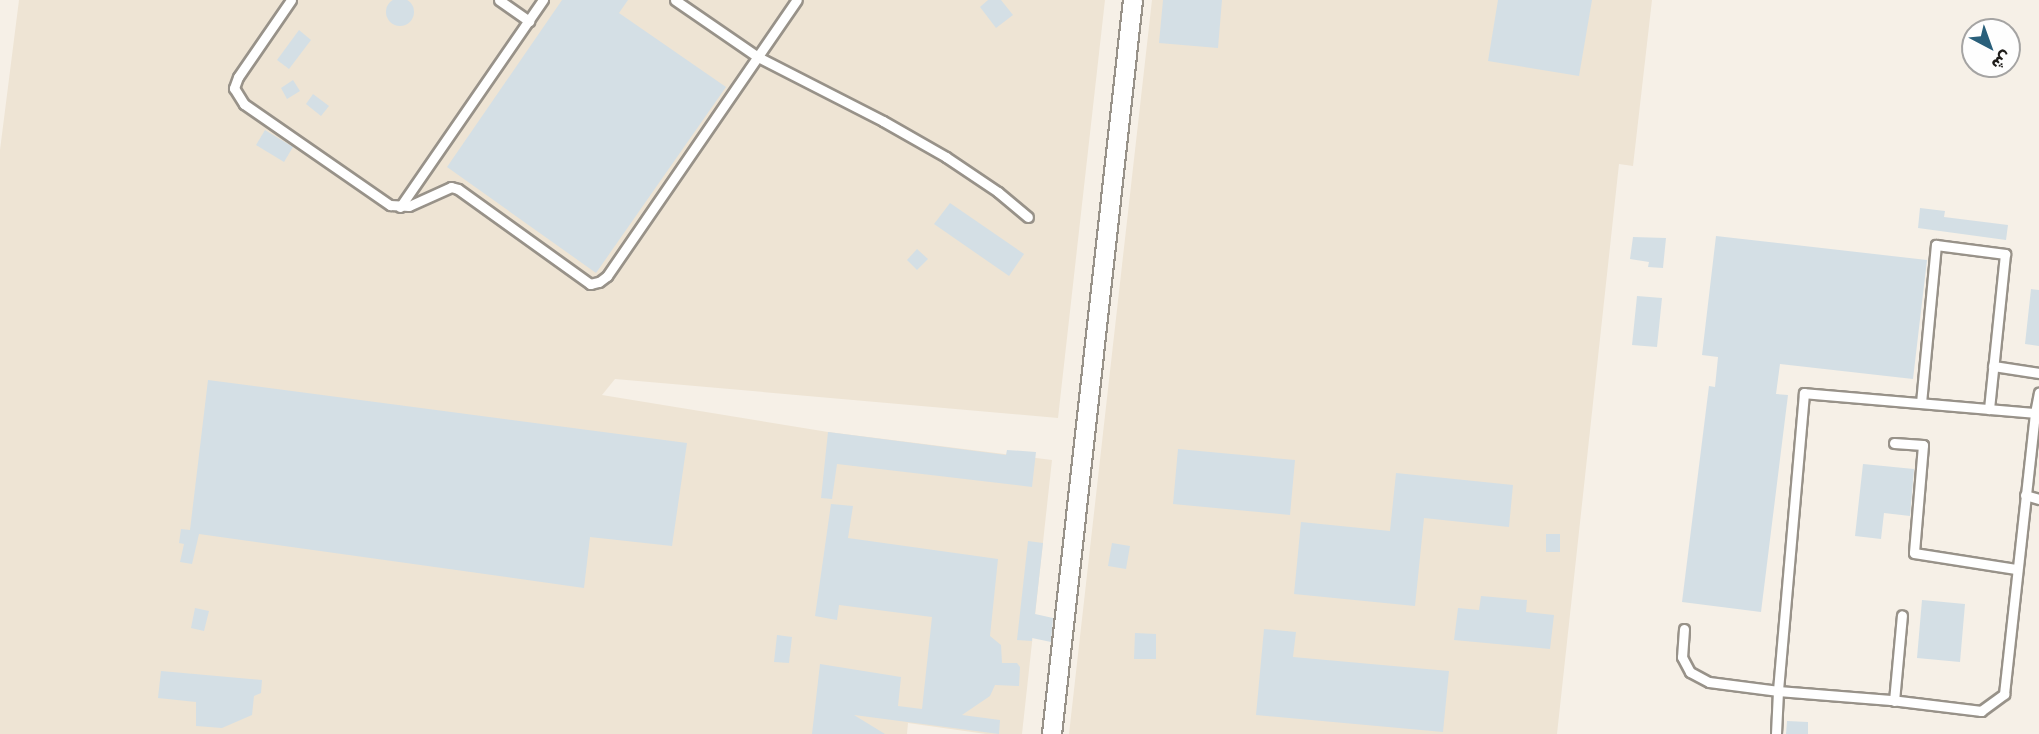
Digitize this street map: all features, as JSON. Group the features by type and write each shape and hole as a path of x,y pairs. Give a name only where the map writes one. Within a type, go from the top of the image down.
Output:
{"street":[{"path":"1052,734 1134,0"}],"lane":[{"path":"291,0 238,77 234,88 244,104 390,205 408,206 451,188 458,189 581,280 590,284 599,282 607,276 797,0"},
{"path":"499,0 529,21"},
{"path":"400,207 543,0"},
{"path":"675,0 758,57 946,157 998,192 1028,217"},
{"path":"1921,403 1936,245 2005,254 1989,409"},
{"path":"1993,366 2039,373"},
{"path":"1684,629 1682,657 1690,672 1709,682 1981,711 2004,694 2016,569 2039,392"},
{"path":"1776,734 1804,393 2036,413"},
{"path":"1894,443 1923,445 1914,553 2016,569"},
{"path":"2025,495 2039,499"},
{"path":"1894,701 1902,615"}],"shaded area":[{"path":"19,0 1105,0 1058,418 615,379 602,395 828,432 1052,460 1022,734 986,734 908,723 907,734 0,734 0,150"},
{"path":"1152,0 1652,0 1633,166 1619,164 1557,734 1069,734"}],"building":[{"path":"400,-2 410,2 414,12 410,22 400,26 390,22 386,12 390,2"},
{"path":"562,0 628,0 619,13 726,87 596,273 447,167"},
{"path":"988,0 1001,0 1013,15 996,28 980,7"},
{"path":"1163,0 1222,0 1218,48 1159,43"},
{"path":"1498,0 1592,0 1579,76 1488,61"},
{"path":"299,30 311,40 289,69 277,60"},
{"path":"293,80 300,91 287,99 281,88"},
{"path":"313,94 329,106 321,116 306,104"},
{"path":"265,130 293,147 284,162 256,145"},
{"path":"950,203 1024,254 1009,276 934,224"},
{"path":"1920,208 1945,211 1944,217 2008,225 2006,240 1918,228"},
{"path":"1716,236 1927,260 1913,379 1780,364 1776,394 1788,395 1761,612 1682,602 1709,386 1715,387 1718,357 1702,355"},
{"path":"1633,237 1666,238 1663,268 1648,267 1649,262 1630,259"},
{"path":"917,249 928,259 917,270 907,260"},
{"path":"2031,289 2039,290 2039,346 2025,344"},
{"path":"1637,296 1662,298 1657,347 1632,345"},
{"path":"208,380 687,443 672,546 590,537 584,588 199,534 192,564 180,562 184,544 179,543 181,529 190,530"},
{"path":"828,432 1006,455 1007,450 1036,452 1032,487 837,464 832,499 821,498"},
{"path":"1178,449 1295,460 1290,515 1173,504"},
{"path":"1863,464 1914,469 1910,516 1884,513 1881,539 1855,536"},
{"path":"1396,473 1513,485 1509,527 1424,518 1415,606 1294,594 1301,522 1390,531"},
{"path":"831,504 853,506 848,538 998,559 990,636 1001,645 1002,663 1017,663 1020,667 1019,686 995,685 990,696 962,715 1000,720 999,734 854,715 885,734 812,734 820,664 901,677 898,706 922,709 932,617 839,605 837,620 815,616"},
{"path":"1546,534 1560,534 1560,552 1546,552"},
{"path":"1028,541 1043,543 1035,614 1053,618 1051,642 1032,638 1032,641 1017,640"},
{"path":"1112,543 1130,546 1126,569 1108,566"},
{"path":"1481,596 1527,600 1526,612 1554,615 1550,649 1454,640 1458,608 1479,610"},
{"path":"1922,600 1965,604 1960,662 1917,658"},
{"path":"195,608 209,611 204,631 191,628"},
{"path":"1264,629 1296,632 1293,657 1449,671 1443,732 1256,715"},
{"path":"1135,633 1156,634 1156,659 1134,659"},
{"path":"777,635 792,637 789,663 774,662"},
{"path":"161,671 262,680 261,693 254,696 252,715 222,728 196,726 196,702 158,698"},
{"path":"1787,721 1808,722 1808,734 1786,734"}]}
